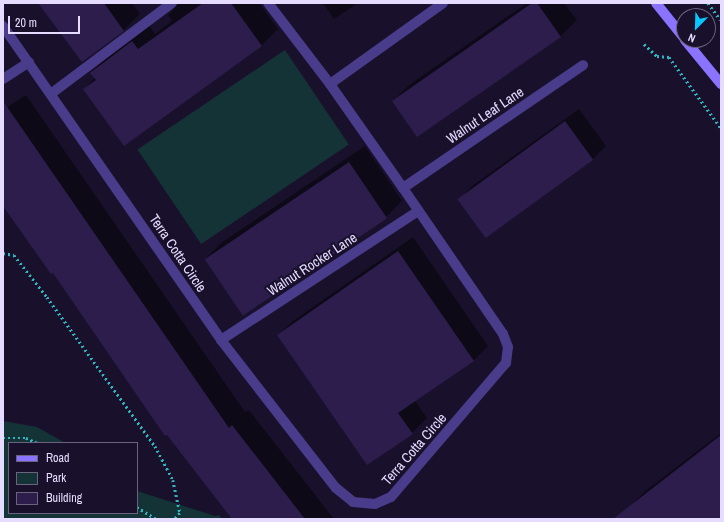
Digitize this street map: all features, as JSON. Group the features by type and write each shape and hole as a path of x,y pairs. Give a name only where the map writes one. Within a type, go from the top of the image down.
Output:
{"street":[{"path":"52,94 172,3"},
{"name":"Terra Cotta Circle","path":"3,26 52,94 221,340 336,488 353,502 375,504 391,497 506,363 508,347 503,334 403,188 330,84 268,3"},
{"path":"330,84 443,3"},
{"path":"656,3 676,28"},
{"path":"692,48 721,84"},
{"path":"3,79 29,62"},
{"name":"Walnut Leaf Lane","path":"403,188 583,65"},
{"name":"Walnut Rocker Lane","path":"221,340 418,212"}],"path":[{"path":"708,3 721,20"},
{"path":"644,44 657,56 669,57 721,128"},
{"path":"3,253 14,255 155,446 173,480 180,513 175,519"},
{"path":"3,438 26,438 36,442"},
{"path":"138,508 156,519"}],"green space":[{"path":"285,50 349,145 201,244 137,150"},
{"path":"3,421 37,427 63,442 8,442 8,514 138,514 138,491 215,516 219,515 222,519 3,519"}],"building":[{"path":"38,3 104,3 124,31 82,62"},
{"path":"203,3 231,3 262,46 124,146 83,89 96,80 90,73 132,41 138,49"},
{"path":"532,3 537,3 561,37 417,137 392,101"},
{"path":"3,101 229,428 232,425 305,519 232,519 167,435 165,436 53,273 51,274 3,206"},
{"path":"565,121 593,160 486,238 457,199"},
{"path":"349,162 387,218 243,316 205,259"},
{"path":"398,251 474,361 398,413 413,434 367,465 277,335"},
{"path":"721,435 721,519 613,519"}]}
